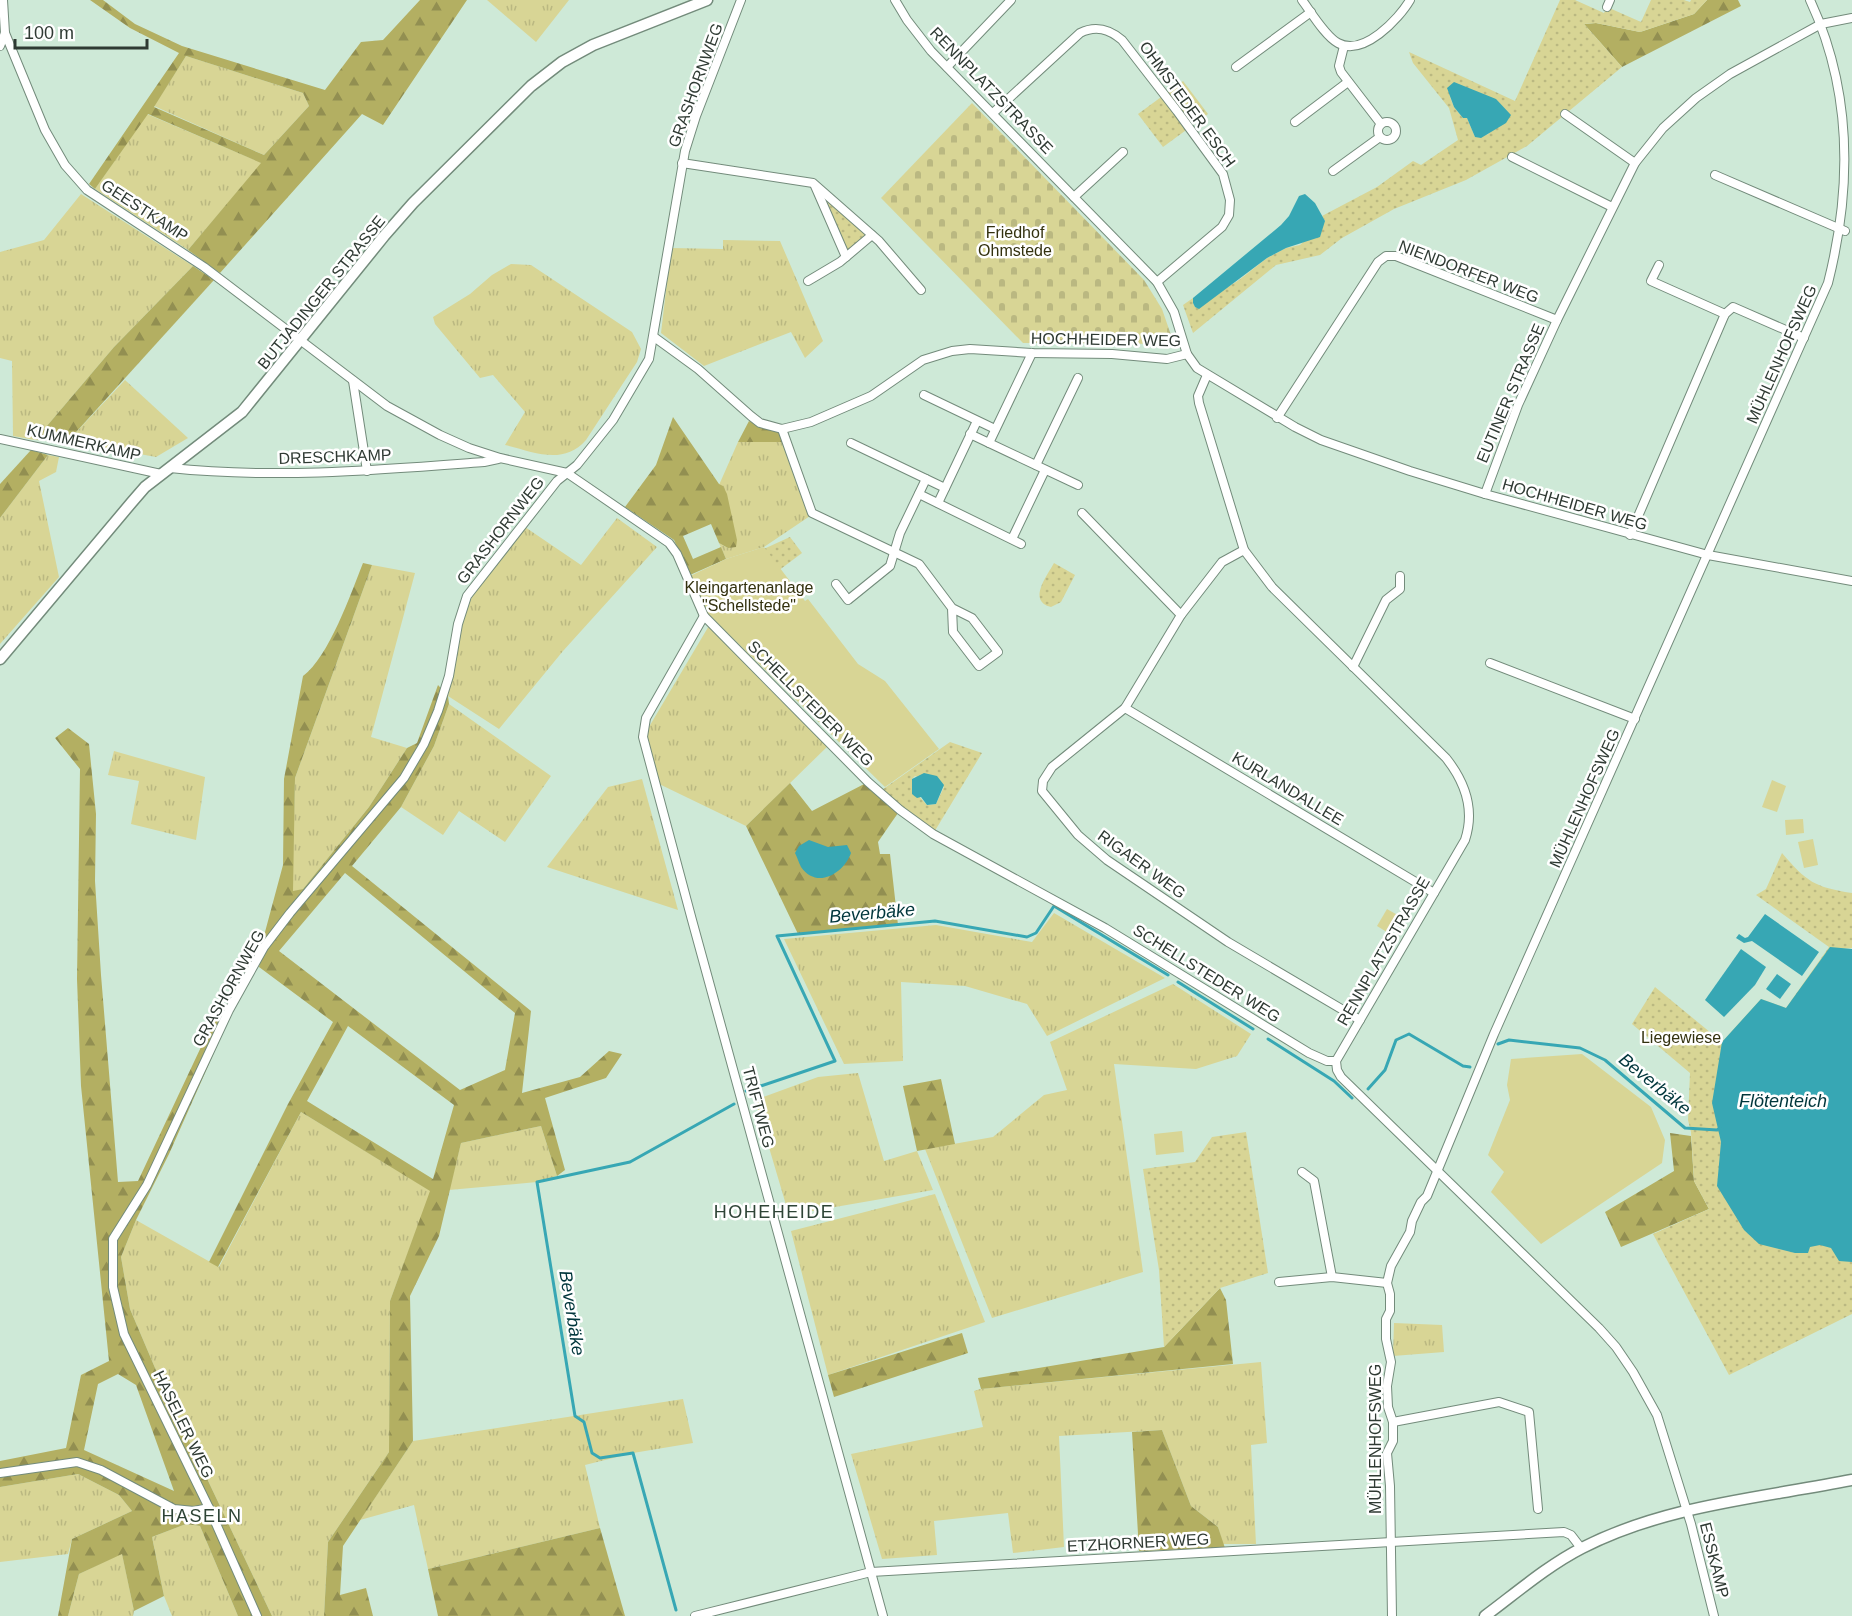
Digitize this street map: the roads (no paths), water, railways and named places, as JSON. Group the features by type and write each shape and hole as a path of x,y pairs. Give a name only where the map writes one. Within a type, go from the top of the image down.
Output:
{"street":[{"path":"0,46 5,33 3,0"},
{"name":"BUTJADINGER STRASSE","path":"0,659 132,502 165,471 242,412 413,203 531,86 562,62 593,45 707,0"},
{"name":"GRASHORNWEG","path":"113,1239 147,1185 229,1010 264,947 404,778 423,744 438,711 449,676 458,624 467,596 557,481 577,465 613,420 649,359 682,163 696,117 741,0"},
{"name":"RENNPLATZSTRASSE","path":"895,0 915,31 946,67 1156,282 1174,312 1187,354"},
{"path":"946,67 1011,0"},
{"path":"1302,0 1332,39 1344,46 1368,42 1398,17 1410,0"},
{"name":"MÜHLENHOFSWEG","path":"1392,1616 1390,1486 1387,1453 1393,1441 1393,1422 1388,1407 1387,1386 1391,1362 1386,1339 1390,1294 1387,1282 1391,1266 1410,1232 1412,1221 1421,1203 1427,1196 1494,1034 1804,338 1837,261 1845,231 1850,154 1848,103 1821,24 1810,0"},
{"path":"1236,68 1311,12"},
{"name":"EUTINER STRASSE","path":"1485,494 1508,427 1557,320 1635,163 1663,128 1696,98 1730,74 1769,50 1821,24 1852,18"},
{"name":"OHMSTEDER ESCH","path":"993,113 1080,33 1088,29 1106,30 1122,40 1217,165 1229,191 1229,215 1222,227 1156,282"},
{"name":"GEESTKAMP","path":"5,33 45,130 65,165 87,190 204,267 300,342"},
{"path":"1344,46 1339,66 1348,82 1381,124"},
{"path":"1295,122 1348,82"},
{"path":"1565,114 1635,163"},
{"path":"1390,122 1395,126 1397,131 1391,140 1380,137 1378,131 1381,124 1390,122"},
{"path":"1333,171 1380,137"},
{"path":"1074,197 1123,152"},
{"path":"1512,157 1612,207"},
{"path":"682,163 813,183 872,235 921,290"},
{"path":"1716,175 1845,231"},
{"path":"813,183 846,257"},
{"path":"808,281 846,257 872,235"},
{"name":"NIENDORFER WEG","path":"1277,418 1378,262 1386,256 1396,256 1557,320"},
{"path":"1659,265 1651,281 1725,314"},
{"path":"1630,535 1725,314 1733,307 1804,338"},
{"path":"654,337 698,369 760,423 782,429 812,513 919,564 952,608 972,618 998,652 979,666 953,632 952,608"},
{"name":"SCHELLSTEDER WEG","path":"300,342 387,406 440,435 500,458 567,473 669,543 677,554 704,616 868,782 933,834 1105,928 1309,1053 1328,1061 1336,1061"},
{"name":"HOCHHEIDER WEG","path":"782,429 811,422 862,401 911,368 938,354 970,349 1032,353 1112,354 1167,359 1187,354 1197,368 1277,418 1321,440 1362,455 1485,494 1630,535 1708,555 1852,581"},
{"path":"989,443 1032,353"},
{"name":"RENNPLATZSTRASSE","path":"1208,375 1201,388 1199,403 1244,550 1272,587 1442,754 1460,779 1465,790 1469,811 1468,831 1464,840 1336,1061"},
{"path":"1036,465 1078,378"},
{"path":"353,381 367,471"},
{"path":"924,395 995,429"},
{"path":"938,503 977,421"},
{"path":"970,434 1078,485"},
{"name":"KUMMERKAMP","path":"0,439 165,471"},
{"path":"851,443 945,488"},
{"name":"DRESCHKAMP","path":"165,471 238,474 367,471 484,462 500,458"},
{"path":"1012,539 1046,470"},
{"path":"836,584 848,600 890,566 900,533 926,479"},
{"path":"919,494 1021,544"},
{"path":"1082,513 1180,615"},
{"name":"RIGAER WEG","path":"1244,550 1222,562 1180,615 1125,708 1048,771 1041,786 1045,796 1078,835 1107,860 1228,942 1360,1020"},
{"path":"1353,667 1386,600 1400,589 1400,576"},
{"name":"TRIFTWEG","path":"704,616 646,718 643,737 883,1616"},
{"path":"1490,663 1635,719"},
{"name":"KURLANDALLEE","path":"1125,708 1434,893"},
{"path":"1336,1061 1341,1077 1536,1265 1616,1347 1657,1415 1687,1510"},
{"path":"1302,1172 1314,1181 1332,1277"},
{"name":"HASELER WEG","path":"113,1239 113,1287 124,1334 209,1508 257,1616"},
{"path":"1279,1282 1332,1277 1387,1282"},
{"path":"1393,1422 1499,1402 1529,1412 1538,1509"},
{"path":"0,1473 77,1462 101,1470 174,1509 194,1511 209,1508"},
{"path":"1485,1616 1557,1563 1581,1548 1617,1532 1687,1510 1852,1480"},
{"name":"ESSKAMP","path":"1687,1510 1714,1616"},
{"name":"ETZHORNER WEG","path":"695,1616 871,1572 1564,1532 1569,1534 1581,1548"}],"water":[{"path":"1454,82 1496,99 1511,115 1506,123 1481,138 1475,137 1467,118 1463,118 1454,107 1447,88"},
{"path":"1305,194 1315,203 1325,221 1320,237 1286,248 1267,258 1199,309 1195,307 1193,298 1281,225 1289,216 1299,196"},
{"path":"924,773 937,776 944,785 936,804 927,805 921,797 917,798 912,794 912,779"},
{"path":"809,840 828,847 847,845 851,853 836,872 822,878 815,877 807,874 801,867 795,853 799,846"},
{"path":"1765,914 1819,952 1802,976 1752,941 1744,943 1736,938 1739,934 1745,938 1748,937"},
{"name":"Flötenteich","path":"1830,947 1852,949 1852,1262 1839,1261 1831,1248 1820,1245 1810,1247 1808,1253 1795,1253 1759,1244 1744,1230 1717,1186 1721,1142 1712,1103 1722,1042 1761,999 1786,1008"},
{"path":"1741,949 1766,967 1755,985 1724,1017 1705,1000"},
{"path":"1777,974 1791,984 1780,999 1766,989"}],"waterway":[{"name":"Beverbäke","path":"746,1091 835,1061 777,936 935,921 1027,937 1036,933 1054,906 1168,975"},
{"name":"Beverbäke","path":"1178,982 1253,1029"},
{"name":"Beverbäke","path":"1368,1089 1385,1070 1396,1040 1409,1034 1463,1066 1470,1067"},
{"name":"Beverbäke","path":"1268,1039 1334,1081 1352,1098"},
{"name":"Beverbäke","path":"1498,1044 1509,1040 1580,1048 1605,1060 1685,1128 1717,1130 1720,1128"},
{"name":"Beverbäke","path":"676,1610 633,1453 600,1458 592,1453 584,1422 575,1416 537,1182 630,1162 734,1104"}],"district":[{"name":"HOHEHEIDE","path":"774,1212"},
{"name":"HASELN","path":"202,1516"}],"park label":[{"name":"Friedhof Ohmstede","path":"1015,241"},
{"name":"Kleingartenanlage \"Schellstede\"","path":"749,596"},
{"name":"Liegewiese","path":"1681,1037"}]}
